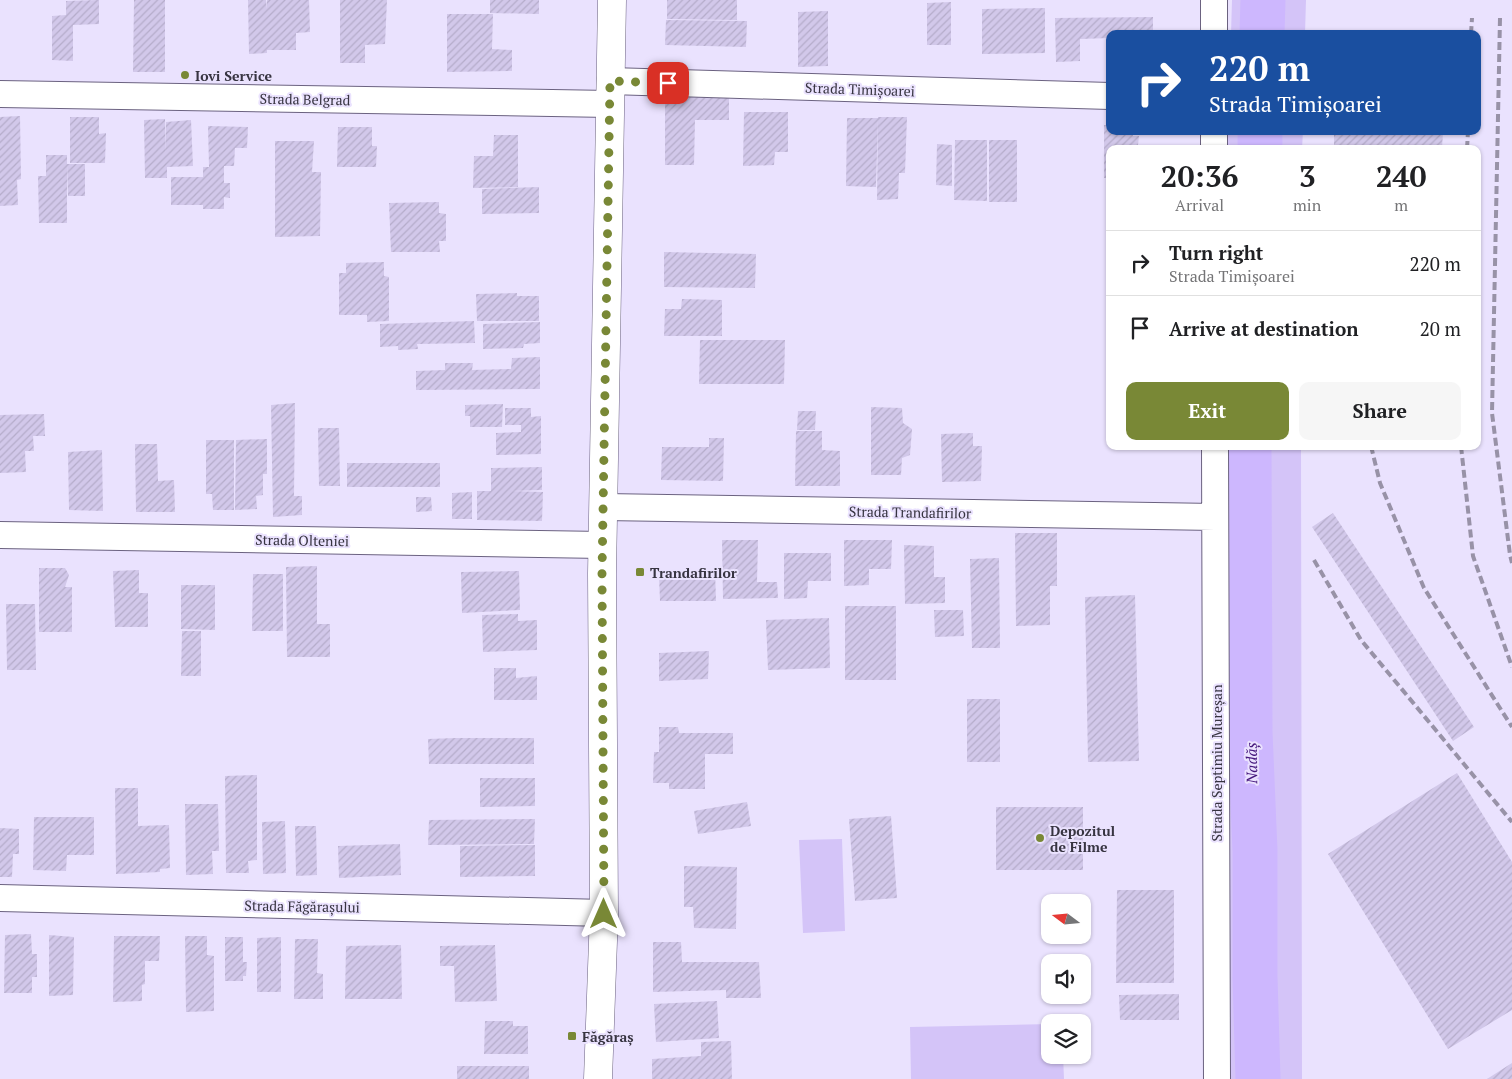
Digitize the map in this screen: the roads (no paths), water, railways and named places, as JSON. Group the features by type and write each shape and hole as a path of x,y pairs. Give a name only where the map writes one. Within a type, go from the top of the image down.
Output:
{"main road":[{"path":"598,1079 604,914 602,592 612,0"}],"street":[{"path":"1214,0 1214,30"},
{"name":"Strada Belgrad","path":"0,94 610,92"},
{"name":"Strada Timișoarei","path":"610,92 1106,96"},
{"name":"Strada Septimiu Mureșan","path":"1215,450 1217,1079"},
{"name":"Strada Trandafirilor","path":"604,507 1215,517"},
{"name":"Strada Olteniei","path":"0,535 603,545"},
{"name":"Strada Făgărașului","path":"0,898 604,914"}],"waterway":[{"name":"Nadăș","path":"1262,30 1263,0"},
{"name":"Nadăș","path":"1260,135 1260,145"},
{"name":"Nadăș","path":"1249,450 1250,732 1255,851 1255,977 1258,1079"}],"railway":[{"path":"1471,30 1472,18"},
{"path":"1500,18 1492,413 1512,563"},
{"path":"1467,145 1468,135"},
{"path":"1372,450 1380,483 1424,588 1512,727"},
{"path":"1461,450 1473,556 1512,667"},
{"path":"1314,560 1361,640 1512,822"}],"place":[{"name":"Iovi Service","path":"185,75"},
{"name":"Trandafirilor","path":"640,572"},
{"name":"Depozitul de Filme","path":"1040,838"},
{"name":"Făgăraș","path":"572,1036"}]}
